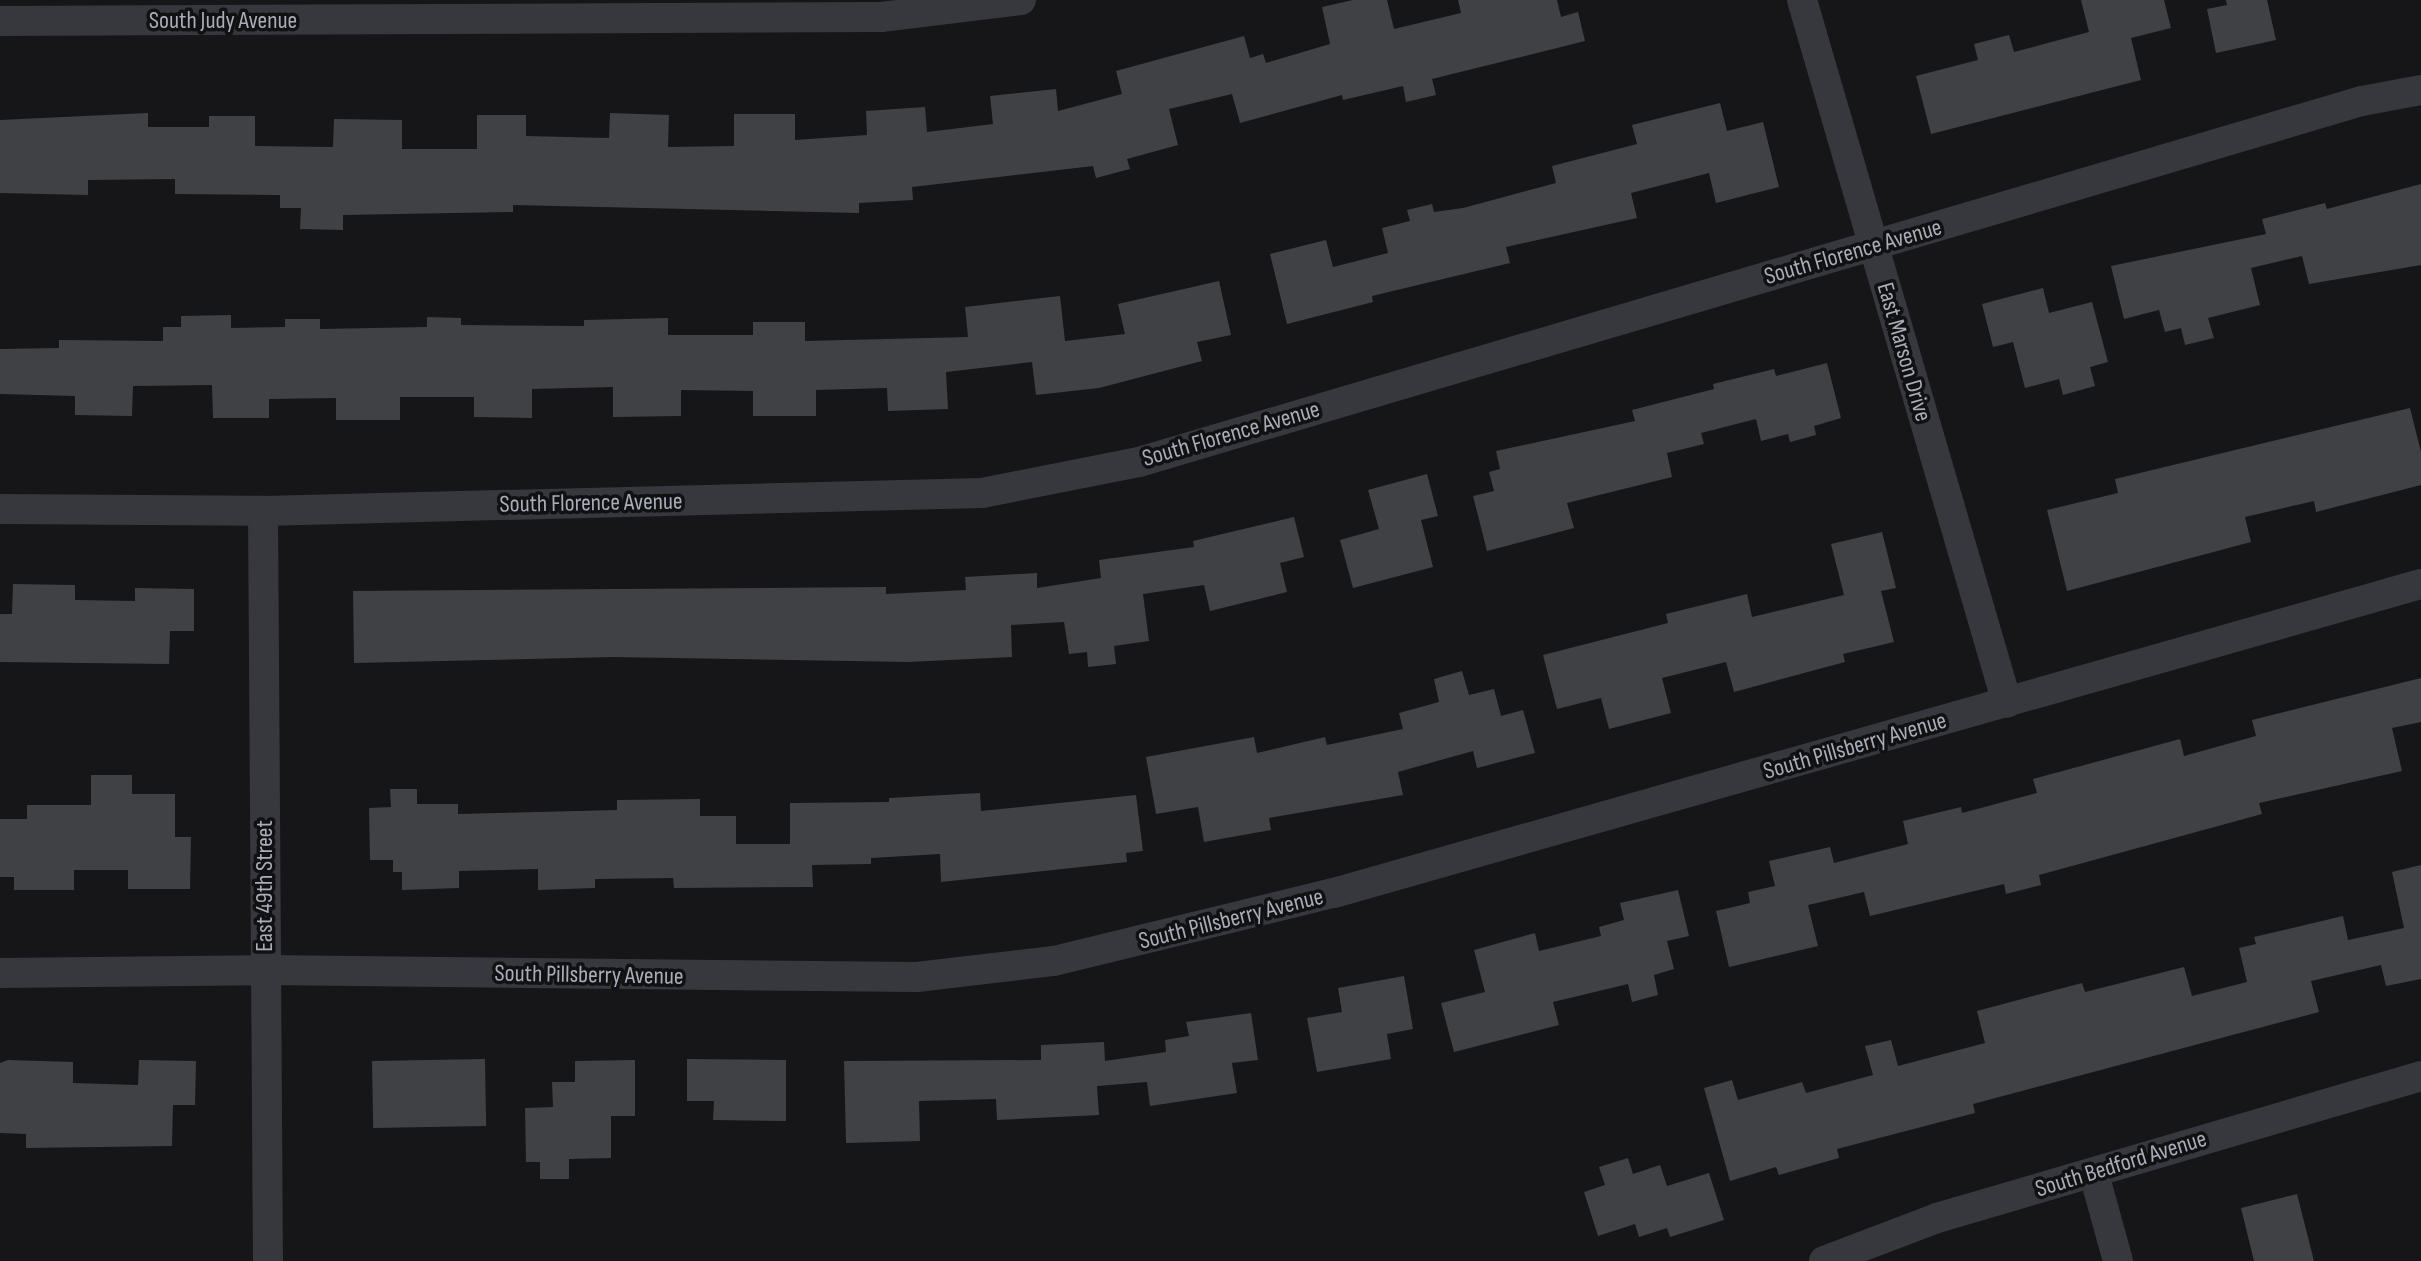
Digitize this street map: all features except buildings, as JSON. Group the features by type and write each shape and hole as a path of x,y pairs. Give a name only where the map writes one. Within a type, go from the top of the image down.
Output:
{"street":[{"name":"South Judy Avenue","path":"0,21 260,11 881,17 1021,0"},
{"name":"East Marson Drive","path":"1802,0 2007,703"},
{"name":"South Florence Avenue","path":"0,509 263,511 982,493 1139,462 2362,101 2421,90"},
{"name":"East 49th Street","path":"263,511 268,1261"},
{"name":"South Pillsberry Avenue","path":"0,973 265,970 872,977 1054,961 1334,893 2421,584"},
{"name":"South Bedford Avenue","path":"1824,1261 1876,1237 2421,1076"},
{"path":"2094,1174 2118,1261"}]}
